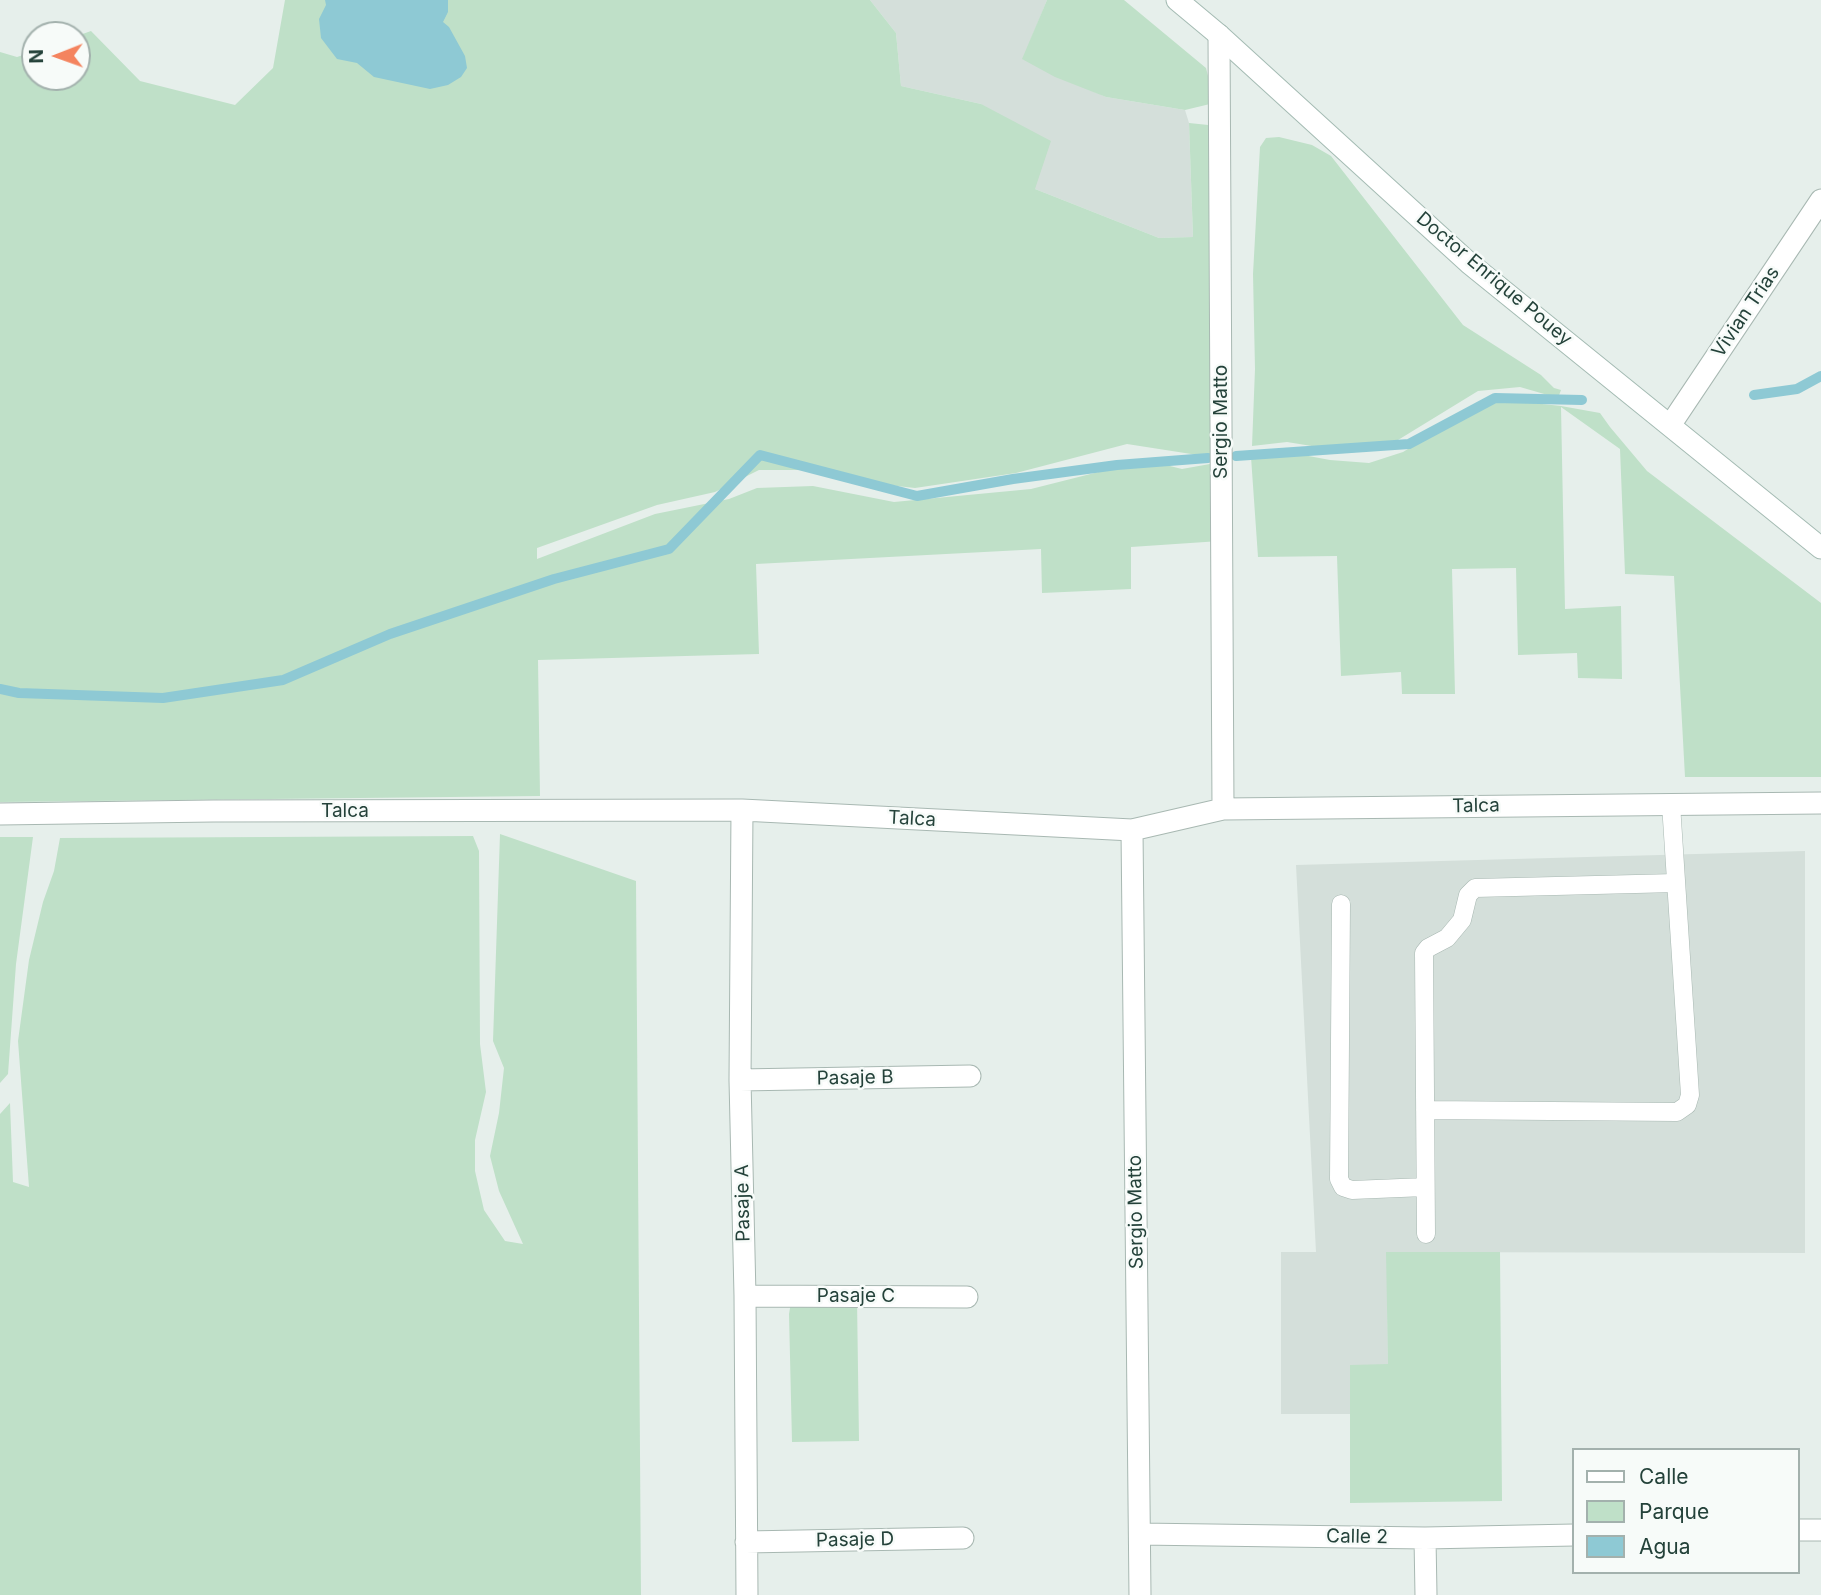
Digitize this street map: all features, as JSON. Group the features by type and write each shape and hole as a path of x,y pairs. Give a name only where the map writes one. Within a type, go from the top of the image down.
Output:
{"street":[{"name":"Doctor Enrique Pouey","path":"1177,0 1219,35 1469,263 1821,548"},
{"name":"Sergio Matto","path":"1219,35 1223,809"},
{"name":"Vivian Trias","path":"1671,424 1821,200"},
{"name":"Talca","path":"0,814 742,810 1132,830 1223,809 1821,803"},
{"name":"Pasaje A","path":"742,810 740,1080 747,1595"},
{"name":"Sergio Matto","path":"1132,830 1140,1595"},
{"name":"Pasaje B","path":"740,1080 970,1076"},
{"name":"Pasaje C","path":"745,1296 967,1297"},
{"path":"1800,1530 1821,1530"},
{"name":"Calle 2","path":"1140,1534 1425,1538 1573,1535"},
{"name":"Pasaje D","path":"747,1542 963,1538"},
{"path":"1425,1538 1426,1595"}],"lane":[{"path":"1425,1110 1677,1112 1687,1105 1690,1095 1671,804"},
{"path":"1426,1234 1424,953 1447,938 1462,920 1468,895 1475,888 1676,883"},
{"path":"1341,904 1339,1179 1343,1187 1352,1190 1425,1187"}],"shaded area":[{"path":"870,0 1047,0 1023,59 1106,97 1185,110 1189,123 1193,237 1159,238 1035,189 981,104 901,86 896,33"},
{"path":"1805,851 1805,1253 1387,1252 1388,1365 1350,1365 1350,1414 1281,1414 1281,1252 1316,1252 1296,865"}],"green space":[{"path":"285,0 870,0 896,33 901,86 981,104 1051,141 1035,189 1159,238 1193,237 1189,123 1218,126 1217,453 1204,456 1127,444 1016,473 915,488 852,481 811,470 759,470 715,492 657,505 537,548 537,559 655,514 729,499 757,488 813,486 894,502 1031,489 1146,460 1182,469 1221,462 1220,541 1131,547 1131,589 1042,593 1041,549 756,564 759,654 538,660 540,796 0,802 0,52 21,56 21,91 91,91 91,31 140,81 235,105 273,68"},
{"path":"1047,0 1124,0 1206,68 1213,96 1210,104 1185,110 1106,97 1055,77 1022,59"},
{"path":"1279,137 1312,145 1331,156 1463,325 1541,375 1554,388 1561,390 1558,398 1520,387 1478,391 1398,440 1360,449 1330,449 1287,442 1252,446 1255,369 1253,274 1260,147 1266,138"},
{"path":"1505,400 1561,406 1600,413 1647,471 1821,603 1821,777 1685,777 1674,576 1625,574 1620,449 1561,407 1565,609 1621,606 1622,679 1578,678 1577,653 1518,655 1516,568 1452,569 1455,694 1402,694 1401,672 1341,676 1337,556 1258,557 1251,457 1282,451 1330,460 1369,463 1403,452 1477,407"},
{"path":"500,834 636,881 641,1595 0,1595 0,1114 10,1103 13,1182 29,1187 18,1041 29,960 43,902 54,871 60,838 473,836 479,851 480,1044 486,1092 475,1140 475,1171 484,1210 505,1241 523,1244 499,1191 490,1156 499,1113 504,1068 493,1041"},
{"path":"0,837 33,837 16,964 8,1074 0,1083"},
{"path":"1386,1252 1500,1252 1502,1501 1350,1503 1350,1365 1388,1364"},
{"path":"857,1299 859,1441 792,1442 791,1302"}],"water":[{"path":"325,0 448,0 448,12 443,22 449,27 465,56 467,68 461,77 448,85 430,89 374,77 357,63 337,59 321,38 319,19 326,5"}],"waterway":[{"path":"1754,395 1797,389 1821,376"},
{"path":"1236,456 1409,444 1495,398 1582,400"},
{"path":"0,689 19,693 163,698 283,680 390,634 554,579 669,549 760,455 917,496 1117,465 1208,458"}]}
